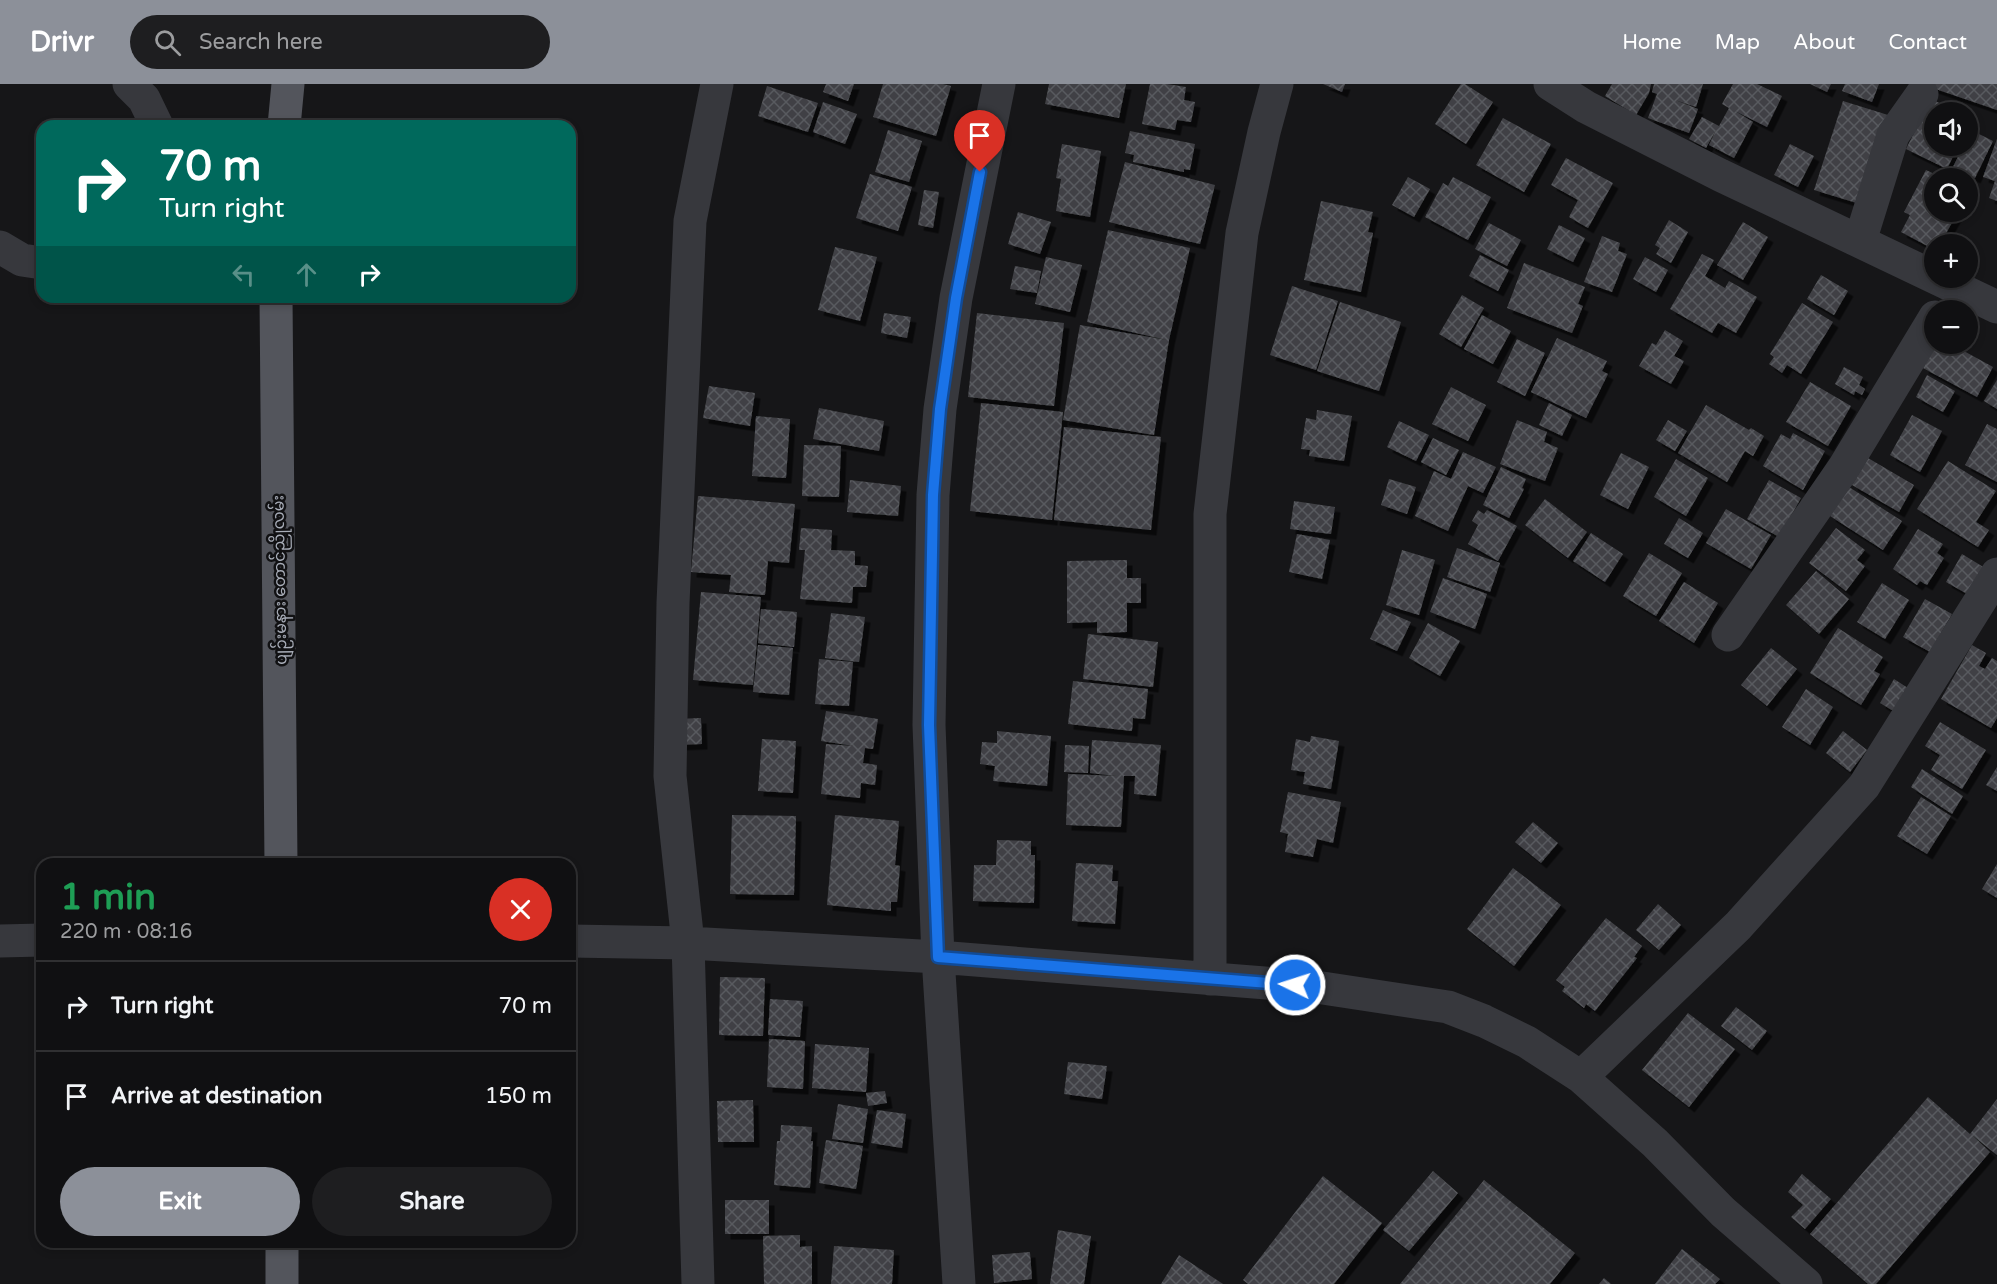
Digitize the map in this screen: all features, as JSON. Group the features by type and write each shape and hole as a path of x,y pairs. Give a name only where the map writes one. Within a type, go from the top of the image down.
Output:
{"main road":[{"path":"285,120 288,84"},
{"name":"ပျဉ်းမနား တောင်ညိုလမ်း","path":"276,303 281,858"},
{"path":"282,1248 282,1284"}],"street":[{"path":"129,84 144,99 154,120"},
{"path":"698,1284 688,943 670,776 673,603 690,221 717,84"},
{"path":"959,1284 938,957 929,725 933,495 940,409 956,298 975,194 999,84"},
{"path":"1210,979 1210,514 1242,233 1277,84"},
{"path":"1550,84 1586,107 1720,175 1860,241 1946,299 1997,307"},
{"path":"1860,241 1893,135 1922,94"},
{"path":"0,248 22,260 36,263"},
{"path":"1728,635 1843,469 1924,335"},
{"path":"1581,1077 1738,926 1864,786 1997,574"},
{"path":"0,941 36,940"},
{"path":"576,941 688,943 938,957 1316,987 1448,1007 1527,1042 1581,1077 1655,1143 1723,1212 1806,1284"}],"building":[{"path":"826,84 854,84 848,101 823,92"},
{"path":"883,84 951,86 936,136 873,117"},
{"path":"1049,84 1126,84 1119,118 1045,104"},
{"path":"1150,84 1186,87 1184,100 1195,102 1191,122 1177,120 1175,130 1142,124"},
{"path":"1323,84 1345,84 1342,92"},
{"path":"1461,84 1465,84 1493,102 1466,144 1435,124"},
{"path":"1612,84 1651,84 1649,93 1636,115 1605,96"},
{"path":"1654,84 1703,84 1696,107 1675,100 1698,109 1689,133 1648,118 1657,94 1652,92"},
{"path":"1733,84 1757,84 1782,96 1767,127 1735,111 1753,122 1734,158 1709,145 1716,130 1706,148 1689,139 1702,117 1719,126 1729,108 1722,104"},
{"path":"1810,84 1831,84 1827,92"},
{"path":"1845,84 1879,84 1872,102 1842,91"},
{"path":"1921,84 1997,84 1997,110"},
{"path":"767,86 818,103 808,132 758,116"},
{"path":"1843,101 1888,115 1860,204 1814,190"},
{"path":"823,102 857,114 845,144 813,132"},
{"path":"1924,113 1924,156 1953,156 1947,168 1945,168 1906,149"},
{"path":"1503,118 1551,144 1524,192 1476,165"},
{"path":"888,130 922,141 909,182 875,172"},
{"path":"1130,131 1195,144 1190,170 1184,169 1184,172 1133,162 1134,155 1125,153"},
{"path":"1978,134 1993,141 1978,172 1978,168 1953,167 1958,156 1978,156"},
{"path":"1997,139 1997,201 1989,198 1995,181 1983,177"},
{"path":"1062,144 1101,151 1090,217 1056,211 1061,179 1056,178"},
{"path":"1790,144 1814,156 1798,187 1774,175"},
{"path":"1566,158 1613,183 1588,228 1569,217 1578,200 1551,185"},
{"path":"1125,162 1215,185 1200,244 1109,222"},
{"path":"870,174 912,187 898,231 856,218"},
{"path":"1924,174 1924,222 1952,222 1946,234 1924,234 1924,244 1901,232 1910,215 1904,212"},
{"path":"1408,177 1430,189 1414,217 1392,205"},
{"path":"1453,177 1491,197 1468,240 1425,217 1443,183 1448,186"},
{"path":"924,190 939,192 933,228 918,225"},
{"path":"1321,201 1373,212 1368,232 1373,233 1361,292 1304,280"},
{"path":"1018,212 1051,222 1040,254 1008,244"},
{"path":"1669,220 1688,232 1671,263 1656,254 1660,248 1655,245"},
{"path":"1743,222 1768,237 1743,280 1717,265"},
{"path":"1489,223 1521,240 1507,266 1475,249"},
{"path":"1559,225 1585,238 1573,262 1547,249"},
{"path":"1108,230 1190,248 1169,340 1154,435 1063,420 1080,325 1167,340 1087,322"},
{"path":"1602,236 1620,243 1618,251 1627,254 1612,292 1584,282"},
{"path":"835,247 877,257 860,321 818,310"},
{"path":"1702,254 1714,260 1705,276 1725,288 1729,281 1757,297 1736,333 1718,323 1712,333 1670,309"},
{"path":"1480,255 1509,270 1498,291 1469,276"},
{"path":"1046,257 1082,265 1070,312 1035,304"},
{"path":"1645,257 1668,270 1656,292 1633,279"},
{"path":"1524,263 1585,287 1578,304 1583,306 1572,333 1507,308"},
{"path":"1015,266 1041,271 1037,293 1010,289"},
{"path":"1821,275 1848,291 1834,315 1807,299"},
{"path":"1292,286 1338,301 1316,370 1270,355"},
{"path":"1462,295 1484,308 1461,347 1439,334"},
{"path":"1340,302 1401,322 1379,391 1317,371"},
{"path":"1802,303 1833,322 1801,374 1787,365 1782,373 1769,364 1774,357 1770,354"},
{"path":"884,313 911,317 907,338 881,333"},
{"path":"977,313 1064,323 1054,406 968,397"},
{"path":"1482,315 1511,331 1493,364 1464,349"},
{"path":"1665,330 1683,341 1674,356 1684,361 1671,384 1639,366 1652,343 1656,345"},
{"path":"1557,338 1607,361 1602,371 1608,374 1586,418 1531,392"},
{"path":"1517,339 1545,353 1525,396 1497,382"},
{"path":"1931,354 1969,354 1993,367 1977,397 1923,368"},
{"path":"1844,367 1863,377 1859,385 1865,389 1862,395 1855,391 1854,395 1835,384"},
{"path":"1927,375 1955,391 1943,412 1916,397"},
{"path":"1997,380 1997,409 1984,401"},
{"path":"1810,382 1851,406 1828,446 1786,422"},
{"path":"709,386 755,393 750,426 703,418"},
{"path":"1451,387 1486,405 1468,441 1432,424"},
{"path":"981,403 1063,412 1052,520 970,511"},
{"path":"1549,403 1572,415 1562,436 1539,425"},
{"path":"1706,405 1764,436 1753,456 1745,451 1727,482 1678,453"},
{"path":"819,408 884,421 879,451 813,439"},
{"path":"1317,410 1352,416 1344,461 1309,456 1310,450 1301,449 1306,418 1316,420"},
{"path":"1912,415 1942,431 1920,472 1890,455"},
{"path":"756,416 790,419 786,478 752,476"},
{"path":"1517,420 1547,432 1544,442 1558,448 1545,481 1500,464"},
{"path":"1668,420 1687,431 1675,451 1656,440"},
{"path":"1399,421 1429,435 1416,461 1387,447"},
{"path":"1987,424 1997,429 1997,482 1965,465"},
{"path":"1064,427 1161,437 1151,530 1054,520"},
{"path":"1793,433 1825,451 1803,490 1763,466 1781,434 1790,439"},
{"path":"1433,438 1459,450 1446,475 1421,462"},
{"path":"804,445 841,446 839,497 802,496"},
{"path":"1463,452 1496,467 1483,493 1468,486 1448,531 1415,516 1434,471 1451,479"},
{"path":"1621,453 1649,467 1628,509 1600,495"},
{"path":"1868,458 1914,485 1899,512 1852,485"},
{"path":"1676,459 1708,478 1686,516 1654,497"},
{"path":"1948,461 1996,491 1976,522 1989,530 1978,547 1917,509"},
{"path":"1501,467 1526,479 1522,488 1524,489 1509,518 1483,505"},
{"path":"1389,479 1416,487 1407,514 1381,505"},
{"path":"850,480 901,486 898,516 847,512"},
{"path":"1769,480 1801,498 1779,537 1747,519"},
{"path":"1849,487 1902,521 1883,550 1830,516"},
{"path":"698,496 795,504 789,563 768,561 765,595 729,592 731,575 691,572"},
{"path":"1545,499 1587,532 1568,558 1525,525"},
{"path":"1294,501 1335,507 1331,534 1290,529"},
{"path":"1726,509 1771,535 1751,569 1706,543"},
{"path":"1478,510 1484,514 1487,510 1517,526 1498,561 1468,544 1478,525 1472,521"},
{"path":"1679,518 1703,533 1688,558 1664,544"},
{"path":"801,528 832,530 831,550 855,551 855,565 868,566 866,587 853,587 852,603 800,599 805,550 799,550"},
{"path":"1836,528 1865,550 1857,560 1865,566 1846,591 1809,563"},
{"path":"1918,529 1943,544 1937,553 1944,558 1927,585 1920,581 1917,585 1893,569"},
{"path":"1591,533 1623,554 1605,582 1573,561"},
{"path":"1297,534 1330,540 1322,579 1289,572"},
{"path":"1457,548 1500,563 1490,592 1447,577"},
{"path":"1402,550 1435,560 1419,615 1386,605"},
{"path":"1649,553 1682,573 1656,616 1623,596"},
{"path":"1962,554 1985,568 1969,595 1946,582"},
{"path":"1127,560 1127,578 1141,578 1141,603 1127,603 1127,632 1097,633 1097,622 1067,623 1067,561"},
{"path":"1816,571 1849,599 1819,634 1786,605"},
{"path":"1443,578 1487,594 1475,629 1430,612"},
{"path":"1684,582 1718,603 1694,643 1659,621"},
{"path":"1882,583 1909,600 1885,639 1857,622"},
{"path":"701,592 761,597 753,685 693,680"},
{"path":"1925,599 1952,614 1930,652 1903,637"},
{"path":"761,609 797,612 794,647 758,643"},
{"path":"1383,610 1411,622 1397,651 1370,639"},
{"path":"831,613 865,617 859,662 825,658"},
{"path":"1428,623 1460,641 1440,676 1409,658"},
{"path":"1838,628 1883,657 1874,671 1880,674 1861,705 1810,673"},
{"path":"1088,634 1158,642 1153,687 1083,679"},
{"path":"758,645 793,648 789,695 753,692"},
{"path":"1972,645 1986,653 1979,666 1985,669 1992,658 1997,661 1997,718 1991,728 1941,699"},
{"path":"1771,648 1797,669 1767,706 1741,685"},
{"path":"819,659 853,662 849,706 815,704"},
{"path":"1894,679 1908,688 1895,712 1880,703"},
{"path":"1073,681 1148,689 1145,719 1133,718 1132,731 1068,724"},
{"path":"1806,689 1833,707 1810,745 1782,727"},
{"path":"826,711 878,719 873,749 865,748 863,763 877,765 875,785 861,783 860,798 821,794 826,744 854,746 821,741"},
{"path":"701,718 702,744 677,745 676,719"},
{"path":"1940,722 1986,750 1962,789 1931,770 1940,755 1925,746"},
{"path":"997,731 1051,736 1047,786 993,781 995,766 980,764 982,742 997,743"},
{"path":"1843,731 1867,750 1850,772 1826,753"},
{"path":"1311,736 1339,741 1331,789 1303,784 1305,772 1291,770 1296,739 1310,742"},
{"path":"762,739 796,741 793,793 758,791"},
{"path":"1092,740 1161,745 1156,796 1134,794 1135,776 1124,776 1121,827 1066,825 1068,774 1116,776 1090,773"},
{"path":"1065,745 1089,746 1088,773 1064,772"},
{"path":"1997,767 1997,791 1986,785"},
{"path":"1922,769 1963,796 1952,814 1911,787"},
{"path":"1288,792 1341,802 1333,843 1317,839 1313,857 1285,852 1288,834 1280,832"},
{"path":"1921,797 1951,816 1927,854 1897,836"},
{"path":"732,815 796,816 794,895 730,894"},
{"path":"835,815 899,821 895,865 900,866 897,902 891,902 891,911 827,905"},
{"path":"1533,822 1558,843 1541,863 1515,842"},
{"path":"997,840 1031,841 1031,855 1035,855 1034,903 973,901 974,865 996,865"},
{"path":"1076,863 1113,865 1112,881 1118,881 1115,924 1072,921"},
{"path":"1997,864 1997,898 1982,889"},
{"path":"1513,868 1561,905 1514,966 1467,929"},
{"path":"1658,904 1681,925 1659,950 1636,930"},
{"path":"1606,918 1642,946 1634,957 1637,958 1595,1011 1586,1004 1584,1008 1562,991 1565,987 1556,980"},
{"path":"720,977 765,978 763,1036 719,1035"},
{"path":"770,999 803,1001 800,1037 768,1035"},
{"path":"1736,1007 1767,1031 1752,1050 1721,1026"},
{"path":"1688,1013 1735,1049 1689,1107 1642,1070"},
{"path":"769,1039 805,1041 803,1089 767,1087"},
{"path":"815,1044 869,1048 866,1092 812,1088"},
{"path":"1068,1062 1107,1066 1102,1099 1064,1094"},
{"path":"885,1091 887,1103 868,1106 866,1093"},
{"path":"1928,1097 1970,1134 1997,1099 1997,1155 1972,1135 1990,1152 1876,1284 1868,1284 1810,1234"},
{"path":"753,1100 754,1142 718,1142 717,1101"},
{"path":"838,1104 868,1109 863,1143 832,1139"},
{"path":"877,1110 906,1114 902,1148 871,1143"},
{"path":"781,1125 812,1127 810,1188 774,1185 777,1141 780,1141"},
{"path":"826,1140 863,1146 856,1189 819,1183"},
{"path":"1433,1171 1458,1193 1409,1251 1383,1230"},
{"path":"1802,1174 1831,1199 1805,1229 1791,1217 1803,1205 1788,1192"},
{"path":"1323,1176 1382,1223 1334,1284 1248,1284 1243,1280"},
{"path":"1484,1180 1575,1253 1550,1284 1400,1284"},
{"path":"725,1200 769,1200 769,1234 725,1234"},
{"path":"1058,1230 1091,1236 1084,1284 1050,1284"},
{"path":"800,1235 800,1247 812,1246 812,1284 764,1284 763,1236"},
{"path":"834,1246 894,1250 892,1284 831,1284"},
{"path":"1682,1249 1720,1279 1715,1284 1655,1284"},
{"path":"1030,1252 1032,1279 994,1283 992,1255"},
{"path":"1179,1255 1223,1284 1161,1284"},
{"path":"1604,1278 1611,1284 1599,1284"}],"route":[{"path":"980,172 956,298 940,409 933,495 929,725 938,957 1295,985"}]}
